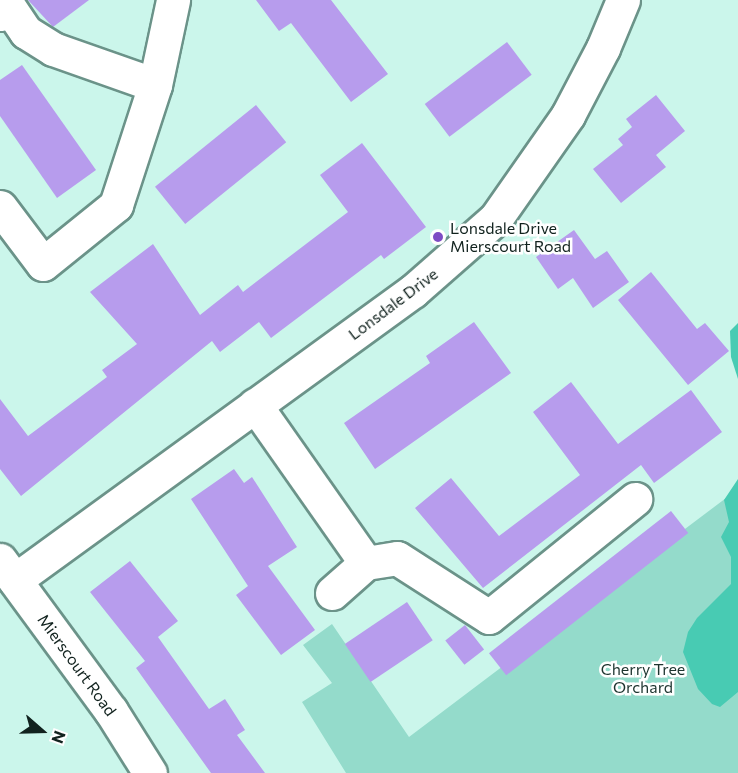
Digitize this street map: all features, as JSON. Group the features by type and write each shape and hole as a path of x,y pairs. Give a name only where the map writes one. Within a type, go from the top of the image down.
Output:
{"street":[{"path":"0,207 43,264 116,205 155,85 173,0"},
{"name":"Lonsdale Drive","path":"8,570 255,405 413,291 496,218 568,115 603,48 622,0"},
{"path":"0,14 9,7 26,32 53,49 155,85"},
{"path":"255,405 366,563"},
{"path":"332,593 366,563 397,558 489,617 635,499"},
{"name":"Mierscourt Road","path":"8,570 111,711 150,773"}],"green space":[{"path":"738,323 738,379 731,357 730,331"},
{"path":"738,479 738,692 720,707 712,704 698,689 683,652 688,632 697,618 731,584 731,557 721,537 729,522 724,500"},
{"name":"Cherry Tree Orchard","path":"738,489 738,773 346,773 302,702 332,683 303,645 332,624 409,737"}],"building":[{"path":"28,0 89,0 53,27"},
{"path":"256,0 331,0 388,74 351,102 291,23 279,31"},
{"path":"507,42 532,75 449,137 425,104"},
{"path":"22,65 96,170 57,198 0,116 0,80"},
{"path":"656,95 685,131 656,155 666,167 621,203 593,169 623,145 618,139 632,127 626,119"},
{"path":"256,105 286,142 185,224 155,187"},
{"path":"362,143 426,227 384,259 381,255 271,338 259,322 220,352 212,341 21,496 0,469 0,399 28,436 107,377 102,370 137,344 90,292 153,244 200,315 238,285 243,292 348,212 320,175"},
{"path":"574,230 595,259 607,251 629,282 593,308 573,278 558,289 536,257"},
{"path":"651,272 697,329 705,323 729,351 688,385 618,300"},
{"path":"474,322 511,373 375,469 344,423 430,363 426,356"},
{"path":"571,382 618,444 691,390 722,432 654,483 641,465 483,588 415,508 451,478 499,536 580,475 533,412"},
{"path":"234,469 244,483 252,477 297,547 268,566 315,630 281,655 236,595 248,586 191,499"},
{"path":"671,511 688,533 506,675 489,653"},
{"path":"130,561 178,621 158,637 209,709 225,699 245,730 237,735 265,773 211,773 136,668 145,661 90,592"},
{"path":"407,602 433,640 371,682 345,644"},
{"path":"465,625 484,649 464,665 445,640"}],"place":[{"name":"Lonsdale Drive Mierscourt Road","path":"438,237"}]}
